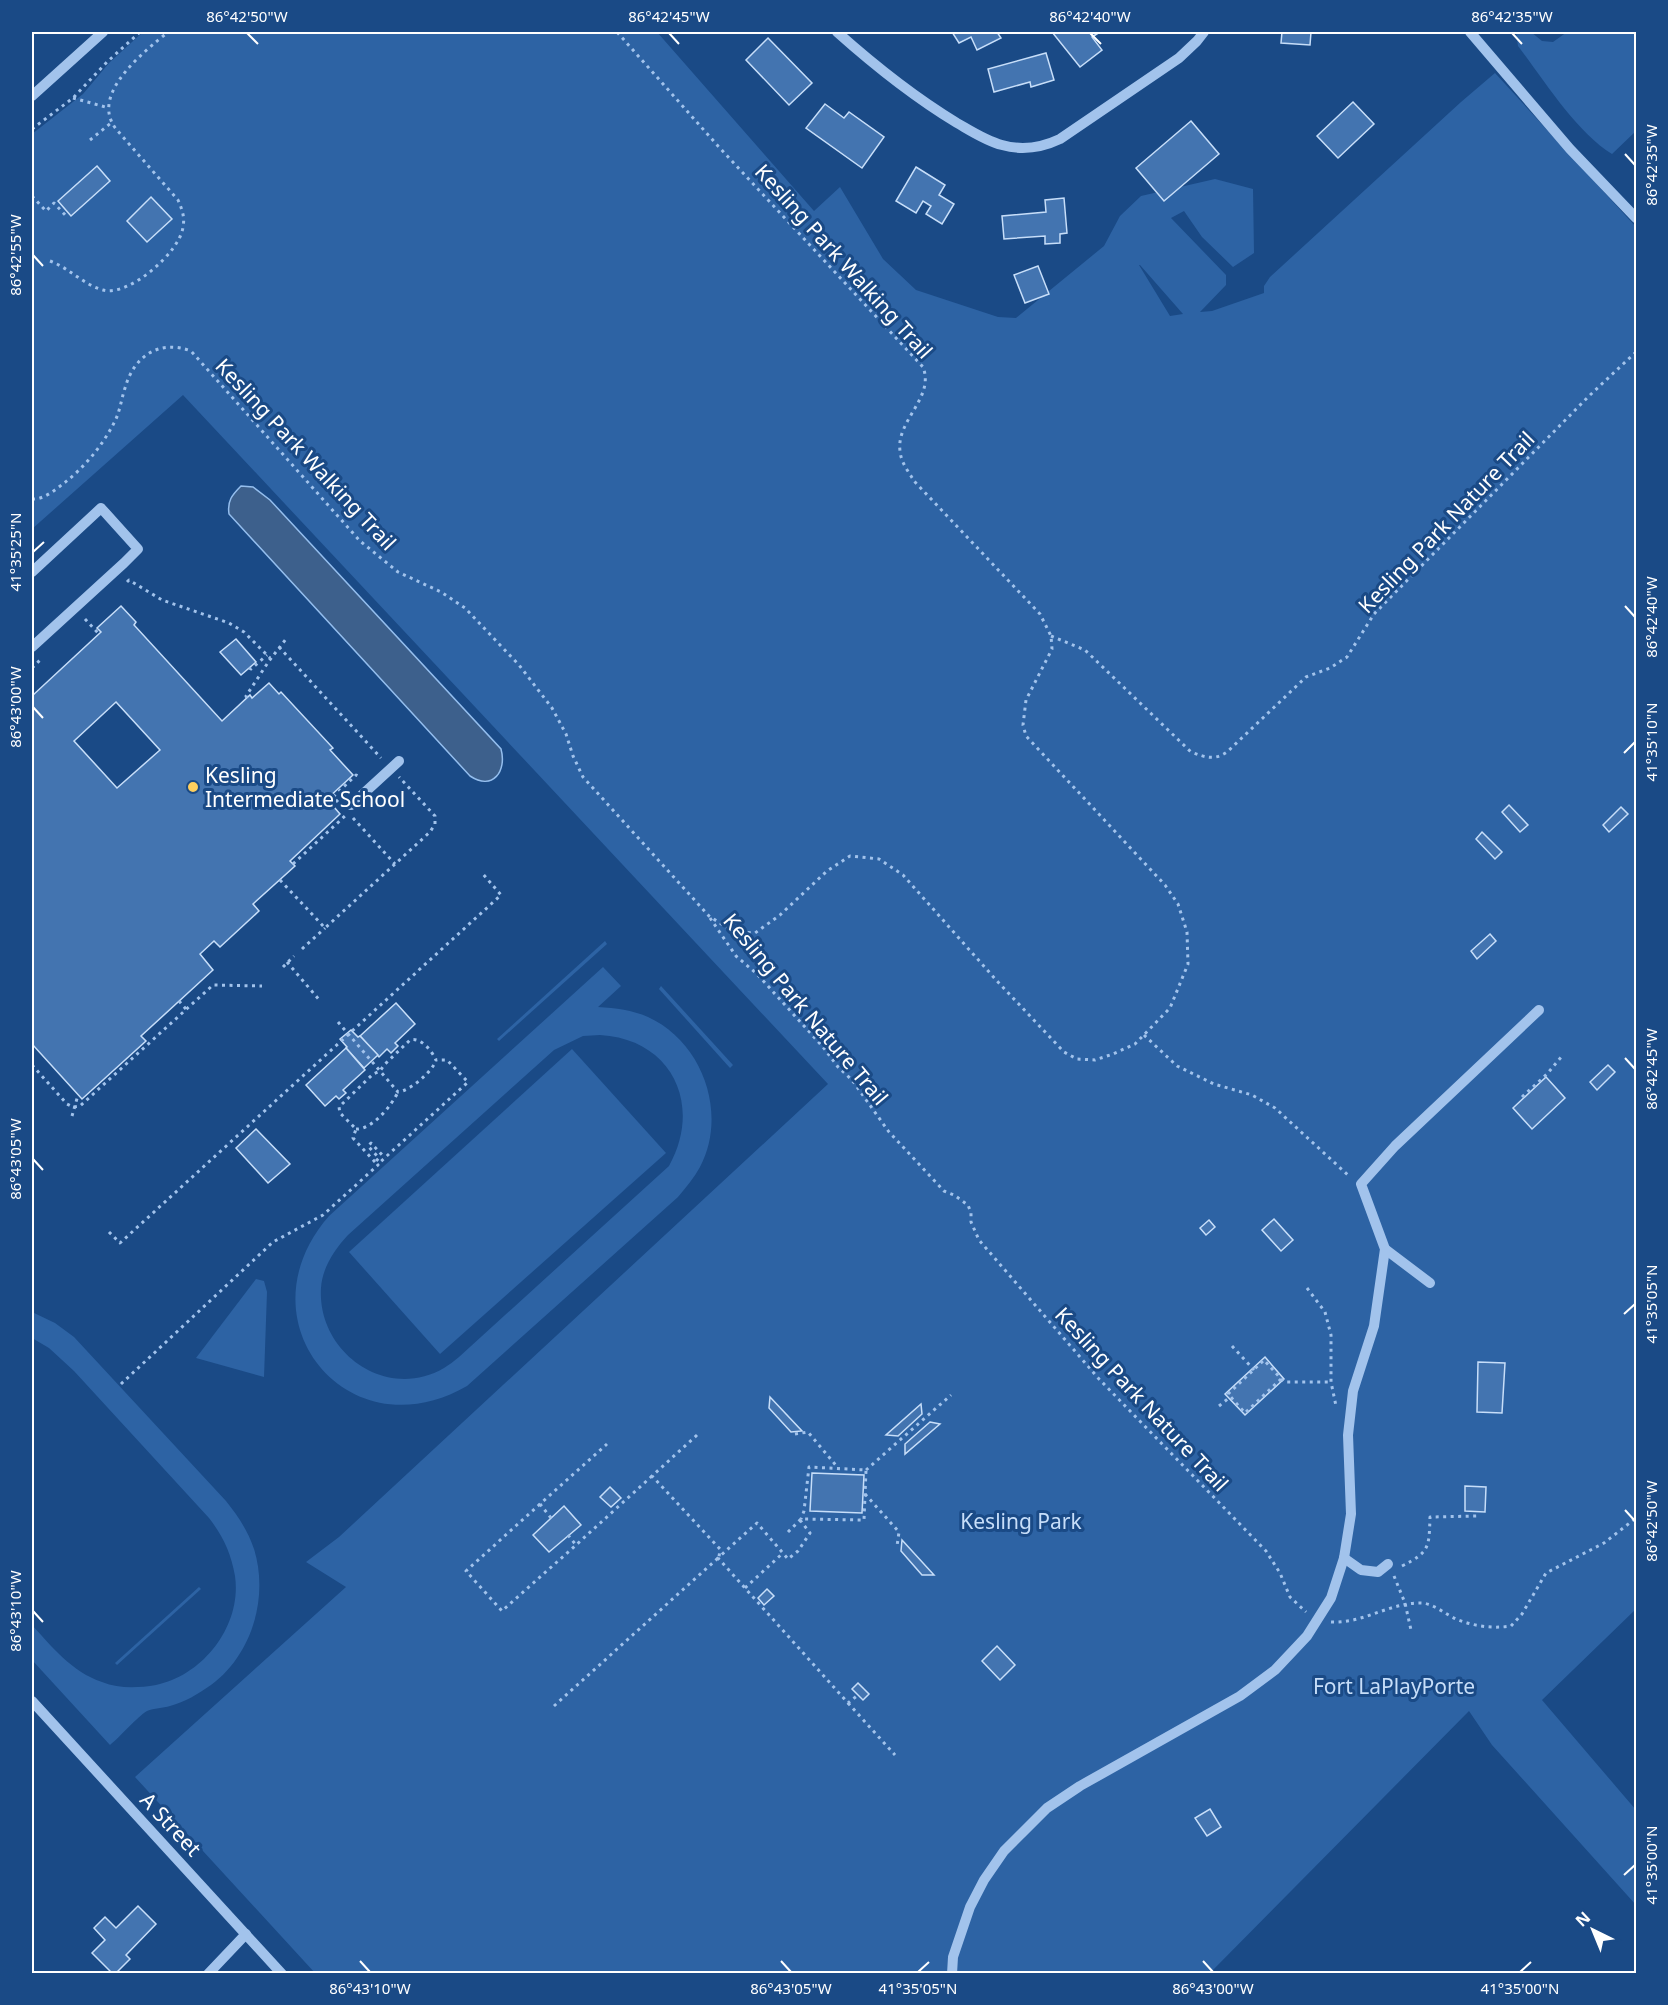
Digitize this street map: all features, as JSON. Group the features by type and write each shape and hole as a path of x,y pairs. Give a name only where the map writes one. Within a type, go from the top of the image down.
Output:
{"street":[{"path":"33,92 103,32"},
{"path":"837,32 867,59 937,110 981,137 1002,146 1023,148 1041,147 1060,139 1179,58 1204,32"},
{"path":"1470,32 1570,149 1636,218"},
{"path":"32,572 101,508 138,549 32,647"},
{"path":"350,809 399,761"},
{"path":"952,1974 953,1957 963,1927 984,1880 1004,1851 1047,1808 1080,1785 1240,1696 1275,1670 1307,1636 1317,1620 1330,1598 1344,1558 1351,1514 1348,1435 1353,1390 1374,1326 1385,1249 1361,1184 1395,1146 1539,1010"},
{"path":"1385,1249 1430,1283"},
{"path":"1344,1558 1361,1570 1378,1572 1390,1568"},
{"name":"A Street","path":"32,1701 282,1974"},
{"path":"208,1974 246,1934"}],"path":[{"path":"32,129 73,98 140,32"},
{"path":"50,261 58,263 75,276 104,290 116,290 140,279 167,256 177,243 183,229 183,213 178,200 111,123 109,108 115,86 124,73 168,32"},
{"name":"Kesling Park Walking Trail","path":"32,499 38,500 55,490 77,474 92,457 114,423 134,366 149,353 164,346 191,351 360,541 398,572 441,592 465,608 519,665 552,708 566,734 583,777 709,916 738,932 754,933 780,915 827,871 850,856 879,859 903,875 1064,1052 1077,1059 1095,1060 1135,1044 1170,1008 1188,964 1187,932 1178,904 1165,885 1026,735 1023,725 1026,700 1052,649 1052,636 1040,614 914,481 903,464 899,450 901,439 905,425 925,388 927,376 923,367 718,146 617,32"},
{"path":"73,98 109,108"},
{"path":"90,140 111,123"},
{"path":"32,195 45,211 54,203 67,217"},
{"name":"Kesling Park Nature Trail","path":"1052,636 1085,650 1191,752 1210,758 1220,757 1227,753 1306,677 1329,669 1347,657 1374,614 1589,396 1636,352"},
{"path":"120,587 129,580 162,600 229,623 244,632 269,657"},
{"path":"78,626 85,619 99,634"},
{"path":"249,668 251,669 269,657 286,639"},
{"path":"279,647 384,762"},
{"path":"32,668 48,653"},
{"path":"247,698 246,696 269,657"},
{"path":"302,949 435,825 435,816 398,776"},
{"path":"292,864 350,809"},
{"path":"109,1232 120,1243 501,895 483,874"},
{"path":"280,880 325,928"},
{"name":"Kesling Park Nature Trail","path":"709,916 736,956 758,974 838,1067 852,1080 889,1132 944,1191 968,1205 971,1222 979,1240 1091,1370 1266,1551 1280,1573 1290,1597 1317,1620"},
{"path":"283,967 294,956"},
{"path":"287,963 321,1002"},
{"path":"32,1065 67,1104 73,1107 80,1106 213,985 262,986"},
{"path":"179,1001 186,1009"},
{"path":"338,1022 399,1092"},
{"path":"1144,1035 1177,1066 1214,1084 1252,1095 1275,1108 1343,1172 1361,1184"},
{"path":"414,1038 434,1055 435,1066 411,1088 399,1092 393,1103 369,1126 362,1129 356,1129 340,1113 341,1102 373,1074 380,1071 414,1038"},
{"path":"1521,1097 1547,1074 1562,1056"},
{"path":"122,1384 273,1242 323,1215 376,1163 385,1158 468,1083 447,1060 436,1060"},
{"path":"72,1116 78,1095"},
{"path":"356,1129 353,1138 376,1163"},
{"path":"376,1163 379,1158 368,1146 371,1143 385,1158"},
{"path":"1307,1288 1325,1312 1331,1335 1331,1383 1338,1412"},
{"path":"1232,1346 1254,1370"},
{"path":"1219,1406 1230,1396 1228,1394 1264,1360 1284,1382 1331,1383"},
{"path":"1230,1396 1245,1413 1281,1379"},
{"path":"788,1532 801,1519 804,1511 809,1467 866,1470 951,1395"},
{"path":"795,1434 808,1432 839,1469"},
{"path":"607,1444 466,1571 502,1611 697,1435"},
{"path":"801,1519 864,1521 866,1470"},
{"path":"652,1476 720,1549 719,1558 744,1588 895,1755"},
{"path":"865,1494 899,1532 897,1546"},
{"path":"540,1504 551,1518"},
{"path":"1411,1630 1405,1603 1390,1568 1419,1557 1429,1544 1430,1517 1479,1516"},
{"path":"1317,1620 1351,1621 1405,1603 1426,1603 1456,1619 1493,1628 1511,1626 1522,1614 1546,1573 1604,1543 1636,1518"},
{"path":"554,1706 757,1523 788,1559 798,1551 810,1533 801,1519"},
{"path":"568,1536 576,1545"},
{"path":"744,1588 783,1553"},
{"path":"849,1703 858,1695"}],"green space":[{"name":"Kesling Park","path":"143,32 657,32 814,211 840,187 883,259 916,290 998,317 1016,318 1104,246 1120,216 1141,196 1215,179 1253,189 1254,253 1233,267 1202,237 1184,211 1171,218 1226,275 1226,285 1200,312 1212,311 1264,293 1264,286 1270,277 1495,73 1636,227 1636,1609 1542,1700 1636,1810 1636,1905 1492,1745 1469,1711 1210,1973 315,1973 135,1777 346,1587 306,1562 339,1537 828,1084 183,395 32,529 32,134 83,94 109,63","holes":["1140,265 1183,314 1170,316"]},
{"path":"1516,32 1531,32 1542,41 1553,42 1567,32 1636,32 1636,131 1612,154 1599,145 1573,119 1518,46"},
{"path":"605,941 607,944 499,1041 497,1039"},
{"path":"603,967 621,986 598,1007 636,1013 667,1028 696,1061 705,1082 710,1103 711,1125 708,1146 698,1171 678,1197 467,1386 423,1403 382,1403 347,1390 319,1366 301,1334 295,1296 304,1256 329,1216","holes":["600,1035 625,1039 646,1049 662,1062 674,1079 681,1099 683,1120 679,1143 669,1166 446,1367 422,1377 400,1379 379,1375 359,1365 343,1350 330,1332 323,1311 321,1288 324,1273 343,1240 554,1050 583,1036"]},
{"path":"661,986 733,1065 730,1068 659,989"},
{"path":"572,1049 666,1153 440,1354 349,1252"},
{"path":"256,1279 264,1281 267,1292 264,1377 196,1358"},
{"path":"32,1312 55,1323 74,1337 226,1501 249,1536 258,1567 258,1605 254,1624 237,1658 225,1673 211,1685 186,1700 147,1711 110,1745 32,1660 32,1625 63,1658 91,1678 122,1687 156,1685 190,1671 216,1645 226,1629 232,1612 236,1594 235,1576 226,1545 209,1518 74,1371 49,1348 32,1338"},
{"path":"199,1587 201,1589 117,1665 115,1663"}],"shaded area":[{"path":"241,486 253,487 270,500 501,749 502,765 496,776 485,781 470,776 229,514 231,499"}],"building":[{"path":"952,32 997,32 1001,38 977,50 971,37 959,43"},
{"path":"1052,32 1100,32 1092,37 1102,50 1080,67"},
{"path":"1282,32 1311,32 1310,45 1281,43"},
{"path":"768,38 812,83 789,105 746,60"},
{"path":"1046,53 1054,80 1031,87 1030,82 994,92 988,69"},
{"path":"1353,102 1374,124 1338,158 1317,136"},
{"path":"825,104 844,118 849,112 884,137 862,168 806,128"},
{"path":"1191,121 1219,154 1164,201 1136,168"},
{"path":"97,166 110,181 71,216 58,201"},
{"path":"916,167 945,185 939,195 954,204 942,224 926,214 931,206 923,201 916,213 896,201"},
{"path":"151,197 172,219 147,242 127,221"},
{"path":"1064,198 1067,233 1060,234 1060,243 1045,244 1045,236 1004,239 1002,216 1046,212 1045,200"},
{"path":"1038,266 1049,294 1025,303 1014,275"},
{"name":"Kesling Intermediate School","path":"121,606 136,622 134,625 222,721 250,695 252,698 269,683 279,694 281,692 333,748 330,750 353,775 327,799 340,814 290,861 295,866 253,904 259,911 220,947 214,941 200,954 213,970 141,1036 146,1041 82,1099 32,1044 32,696 101,632 97,628","holes":["116,702 160,750 117,788 74,741"]},
{"path":"236,639 256,662 241,675 220,652"},
{"path":"1509,805 1528,825 1520,832 1502,812"},
{"path":"1621,807 1628,814 1609,832 1603,825"},
{"path":"1482,832 1502,852 1495,859 1476,839"},
{"path":"1490,934 1496,941 1477,959 1471,951"},
{"path":"396,1003 415,1024 395,1043 398,1046 391,1053 387,1049 379,1057 360,1036"},
{"path":"351,1030 378,1055 364,1068 340,1039"},
{"path":"346,1048 365,1070 343,1090 346,1093 339,1099 336,1096 325,1106 306,1085"},
{"path":"1608,1065 1615,1072 1597,1090 1590,1082"},
{"path":"1546,1077 1565,1098 1532,1129 1513,1108"},
{"path":"256,1129 290,1164 268,1183 236,1148"},
{"path":"1274,1219 1293,1240 1281,1251 1262,1230"},
{"path":"1209,1220 1215,1227 1206,1235 1200,1228"},
{"path":"1265,1357 1284,1379 1245,1415 1225,1394"},
{"path":"1478,1362 1505,1363 1502,1413 1477,1412"},
{"path":"770,1397 802,1431 791,1432 769,1408"},
{"path":"921,1404 922,1414 898,1436 886,1435"},
{"path":"930,1422 940,1424 905,1454 905,1444"},
{"path":"812,1473 864,1475 862,1513 810,1511"},
{"path":"1465,1486 1486,1487 1485,1512 1465,1511"},
{"path":"610,1487 621,1498 611,1507 600,1497"},
{"path":"564,1506 581,1525 549,1552 533,1535"},
{"path":"902,1540 934,1575 922,1575 901,1551"},
{"path":"767,1589 774,1596 764,1605 758,1598"},
{"path":"997,1646 1015,1665 1000,1680 982,1661"},
{"path":"858,1683 869,1694 863,1700 852,1689"},
{"path":"1210,1809 1221,1827 1207,1836 1195,1818"},
{"path":"138,1906 156,1924 126,1955 130,1959 113,1974 92,1953 105,1940 94,1928 105,1917 116,1928"}],"place":[{"name":"Kesling Intermediate School","path":"193,787"}],"park label":[{"name":"Fort LaPlayPorte","path":"1394,1686"}]}
